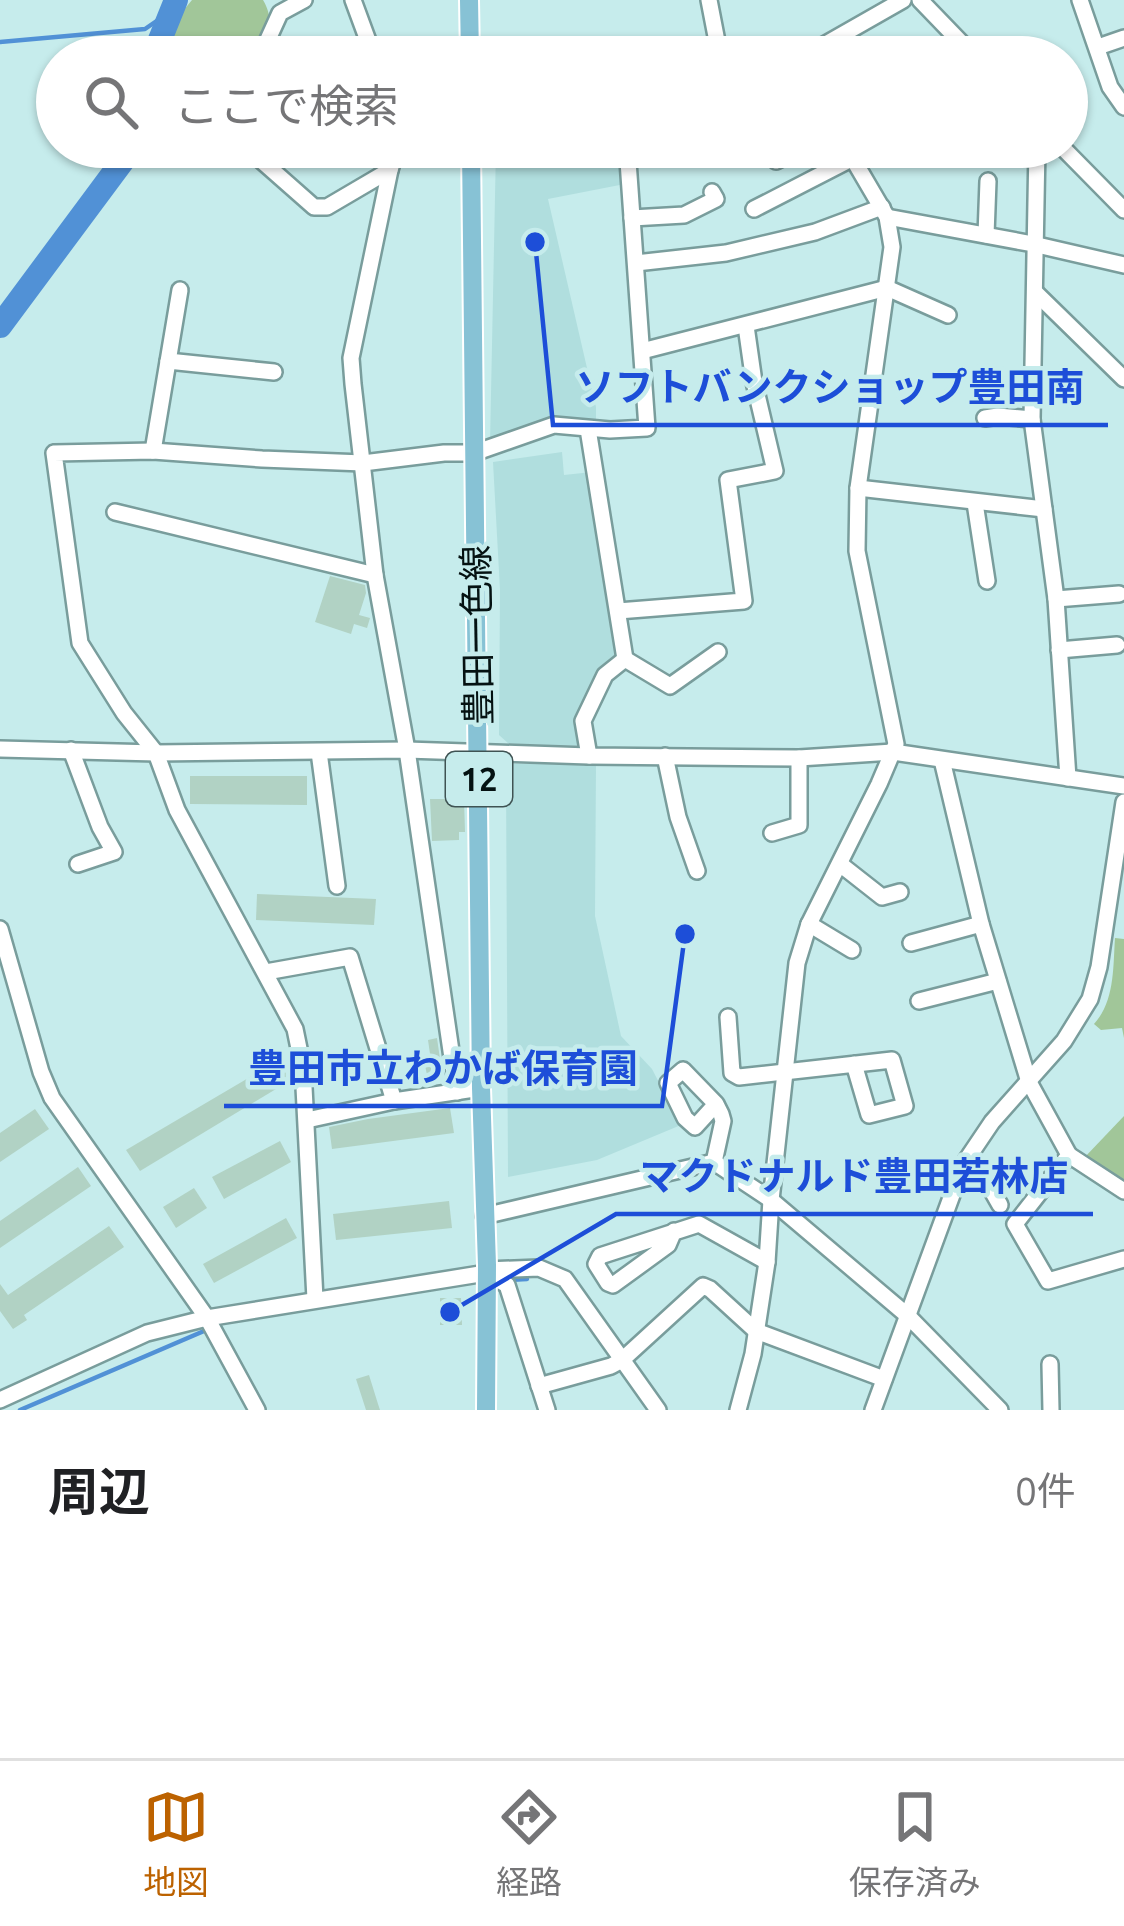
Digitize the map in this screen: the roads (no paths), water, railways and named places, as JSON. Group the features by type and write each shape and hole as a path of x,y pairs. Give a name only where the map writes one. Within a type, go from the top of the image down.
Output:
{"main road":[{"path":"469,0 470,36"},
{"name":"豊田一色線","path":"471,168 486,1410"}],"street":[{"path":"267,36 276,7 304,0"},
{"path":"353,0 366,36"},
{"path":"710,0 716,36"},
{"path":"839,36 903,0"},
{"path":"920,0 955,36"},
{"path":"1080,0 1111,87 1124,107"},
{"path":"1098,47 1124,38"},
{"path":"270,168 314,207 327,207 390,170"},
{"path":"315,1299 307,1120 295,1029 177,810 156,753 80,643 54,453 153,451 363,463 474,453 554,425 647,428 628,168"},
{"path":"754,209 823,168"},
{"path":"742,1409 767,1262 797,963 809,924 896,744 857,551 858,488 892,248 885,212 859,168"},
{"path":"1036,168 1032,419 1056,599 1068,778"},
{"path":"1083,168 1124,210"},
{"path":"390,170 351,358 375,575 407,750 458,1092"},
{"path":"986,235 988,181"},
{"path":"632,218 684,215 716,199 712,192"},
{"path":"636,263 726,253 885,212 1124,265"},
{"path":"642,351 887,288 948,315"},
{"path":"153,451 180,290"},
{"path":"1036,293 1124,379"},
{"path":"618,611 744,601 728,480 775,471 746,326"},
{"path":"168,361 274,372"},
{"path":"985,418 1032,419"},
{"path":"588,429 626,659 670,686 718,652"},
{"path":"858,488 1044,509"},
{"path":"975,502 987,581"},
{"path":"115,512 375,575"},
{"path":"1056,599 1119,594"},
{"path":"1059,650 1118,645"},
{"path":"589,755 583,722 604,676 626,659"},
{"path":"0,749 800,758 893,752 1124,787"},
{"path":"71,749 114,852 78,864"},
{"path":"319,752 337,886"},
{"path":"664,756 697,871"},
{"path":"772,833 799,825 800,758"},
{"path":"942,760 981,924 1029,1082 1069,1155 1124,1191"},
{"path":"873,1410 957,1178 992,1122 1064,1041 1090,999 1124,802"},
{"path":"840,864 882,896 900,892"},
{"path":"809,924 852,950"},
{"path":"911,943 981,924"},
{"path":"0,929 52,1098 207,1318 257,1410"},
{"path":"266,972 350,957 394,1101"},
{"path":"920,1001 998,982"},
{"path":"728,1017 732,1073 739,1077 854,1064"},
{"path":"307,1120 482,1088"},
{"path":"714,1162 723,1121 716,1104"},
{"path":"970,1154 1000,1205"},
{"path":"1069,1155 1015,1224 1048,1281 1124,1259"},
{"path":"484,1216 714,1162 771,1200 908,1316 1000,1410"},
{"path":"674,1231 668,1245 613,1285 596,1264 600,1256 674,1231 699,1224 767,1262"},
{"path":"0,1400 131,1339 207,1318 486,1272 539,1268 565,1279 658,1410"},
{"path":"486,1272 507,1285 547,1410"},
{"path":"539,1386 622,1360 703,1286 756,1331 884,1379"},
{"path":"1050,1364 1051,1410"}],"waterway":[{"path":"161,36 176,0"},
{"path":"67,36 145,29 177,0"},
{"path":"0,42 36,39"},
{"path":"0,326 117,168"},
{"path":"509,1280 527,1279"},
{"path":"20,1410 211,1328"}],"place":[{"name":"ソフトバンクショップ豊田南","path":"535,242"},
{"name":"豊田市立わかば保育園","path":"685,934"},
{"name":"マクドナルド豊田若林店","path":"450,1312"}]}
